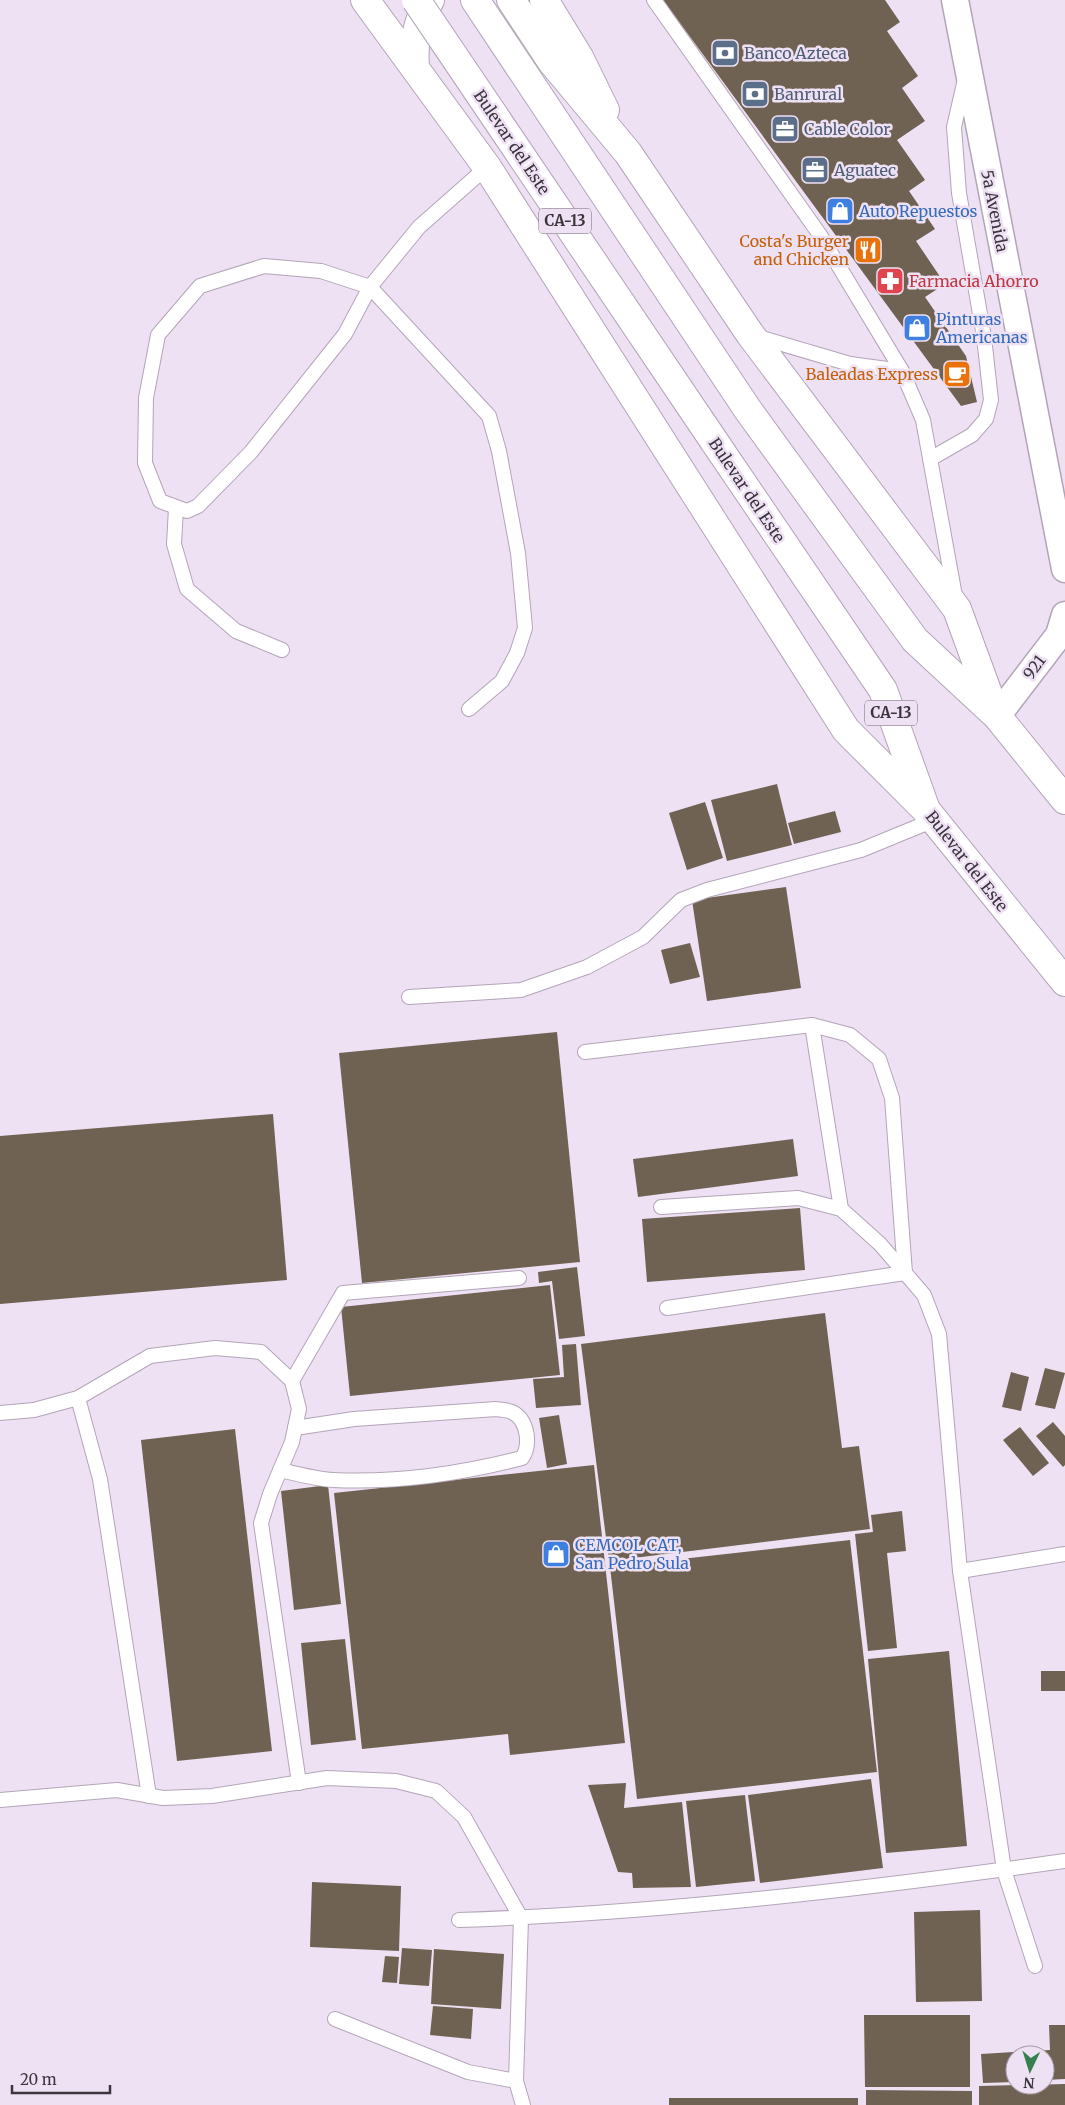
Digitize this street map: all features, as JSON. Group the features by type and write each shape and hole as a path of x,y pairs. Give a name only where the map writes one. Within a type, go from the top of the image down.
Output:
{"highway":[{"path":"365,0 487,167 846,730 930,815"},
{"name":"Bulevar del Este","path":"416,0 883,690 930,815 1065,982"},
{"path":"415,67 416,31 430,0"},
{"name":"CA-13","path":"475,0 748,410 915,640 997,716 1065,800"},
{"path":"511,0 552,62 628,153 750,334 957,609 997,716"},
{"path":"544,0 579,57 628,153"}],"street":[{"name":"5a Avenida","path":"955,0 1065,569"},
{"name":"921","path":"997,716 1059,634 1065,615"}],"lane":[{"path":"654,0 820,235 902,371 923,420 957,609"},
{"path":"930,459 972,435 986,419 991,400 984,337 959,193 954,127 967,66"},
{"path":"469,709 502,681 518,652 525,628 518,553 500,451 489,416 370,287 322,271 264,266 200,286 158,335 146,398 145,463 160,500 187,511 198,506 251,452 345,334 370,287 419,227 487,167"},
{"path":"750,334 850,364 902,371"},
{"path":"176,508 174,544 187,589 236,631 282,650"},
{"path":"409,997 521,990 586,967 643,936 681,900 707,890 861,850 930,815"},
{"path":"585,1052 812,1025 850,1034 878,1059 892,1098 905,1273"},
{"path":"812,1025 841,1209"},
{"path":"661,1207 798,1198 841,1209 880,1244 924,1295 939,1334 960,1571 1004,1870 1034,1966"},
{"path":"667,1308 905,1273"},
{"path":"292,1381 343,1293 519,1278"},
{"path":"0,1413 34,1410 78,1398 150,1356 215,1348 261,1352 292,1381 299,1408 292,1442 261,1522 299,1783"},
{"path":"78,1398 100,1479 149,1796"},
{"path":"280,1470 331,1480 388,1479 450,1474 522,1458 528,1450 528,1439 520,1418 511,1411 496,1409 354,1419 295,1428"},
{"path":"960,1571 1065,1554"},
{"path":"0,1800 117,1790 163,1798 212,1796 327,1778 396,1780 436,1791 464,1817 521,1918 516,2081 524,2105"},
{"path":"459,1920 521,1918 764,1900 1065,1861"},
{"path":"335,2019 468,2072 516,2081"}],"building":[{"path":"663,0 885,0 900,22 887,31 918,76 902,88 925,121 897,140 925,180 909,191 935,229 916,241 945,284 925,297 966,356 977,402 961,406"},
{"path":"777,784 792,845 727,861 711,800"},
{"path":"705,802 723,858 687,870 669,813"},
{"path":"835,811 841,832 794,844 788,823"},
{"path":"786,887 801,988 707,1001 692,900"},
{"path":"690,943 700,977 670,984 661,950"},
{"path":"557,1032 580,1262 362,1283 339,1053"},
{"path":"273,1114 287,1280 0,1304 0,1136"},
{"path":"793,1139 798,1176 638,1197 633,1159"},
{"path":"800,1208 805,1270 647,1282 642,1219"},
{"path":"577,1267 585,1336 559,1339 552,1281 539,1283 538,1272"},
{"path":"550,1285 560,1375 350,1396 341,1307"},
{"path":"825,1313 842,1448 859,1446 870,1529 609,1561 581,1344"},
{"path":"576,1344 581,1405 536,1408 533,1379 564,1377 562,1345"},
{"path":"1045,1368 1065,1373 1055,1409 1035,1405"},
{"path":"1011,1372 1029,1377 1021,1411 1002,1407"},
{"path":"559,1415 567,1464 547,1468 539,1418"},
{"path":"1053,1422 1065,1436 1065,1465 1063,1467 1036,1436"},
{"path":"1020,1427 1049,1463 1033,1476 1003,1440"},
{"path":"235,1429 272,1751 177,1761 141,1440"},
{"path":"594,1465 625,1743 510,1755 508,1734 362,1749 334,1493"},
{"path":"328,1485 341,1604 294,1610 281,1491"},
{"path":"902,1511 906,1551 887,1553 897,1648 868,1651 855,1534 873,1532 871,1515"},
{"path":"850,1540 877,1772 637,1799 610,1567"},
{"path":"345,1639 356,1740 311,1745 301,1643"},
{"path":"949,1651 967,1846 886,1853 868,1659"},
{"path":"1041,1671 1065,1671 1065,1691 1041,1691"},
{"path":"871,1779 883,1868 760,1883 748,1795"},
{"path":"626,1783 624,1808 682,1802 691,1887 633,1888 632,1873 618,1872 588,1785"},
{"path":"745,1795 755,1881 696,1887 686,1801"},
{"path":"312,1882 401,1886 399,1951 310,1947"},
{"path":"980,1910 982,2001 916,2002 914,1912"},
{"path":"402,1948 432,1950 429,1986 399,1984"},
{"path":"434,1949 504,1954 501,2009 431,2004"},
{"path":"385,1956 399,1957 397,1983 382,1982"},
{"path":"433,2006 473,2009 471,2039 430,2035"},
{"path":"864,2015 970,2015 970,2087 865,2087"},
{"path":"1049,2025 1065,2025 1065,2079 1055,2080 1055,2045 1050,2045"},
{"path":"1005,2053 1005,2082 983,2083 981,2054"},
{"path":"1055,2084 1065,2084 1065,2105 979,2105 979,2086 1005,2085 1005,2095 1055,2095"},
{"path":"866,2090 972,2091 972,2105 866,2105"},
{"path":"669,2098 858,2098 858,2105 669,2105"}],"place":[{"name":"Banco Azteca","path":"725,53"},
{"name":"Banrural","path":"755,94"},
{"name":"Cable Color","path":"785,129"},
{"name":"Aguatec","path":"815,170"},
{"name":"Auto Repuestos","path":"840,211"},
{"name":"Costa's Burger and Chicken","path":"868,250"},
{"name":"Farmacia Ahorro","path":"890,281"},
{"name":"Pinturas Americanas","path":"917,328"},
{"name":"Baleadas Express","path":"957,374"},
{"name":"CEMCOL CAT, San Pedro Sula","path":"556,1554"}]}
